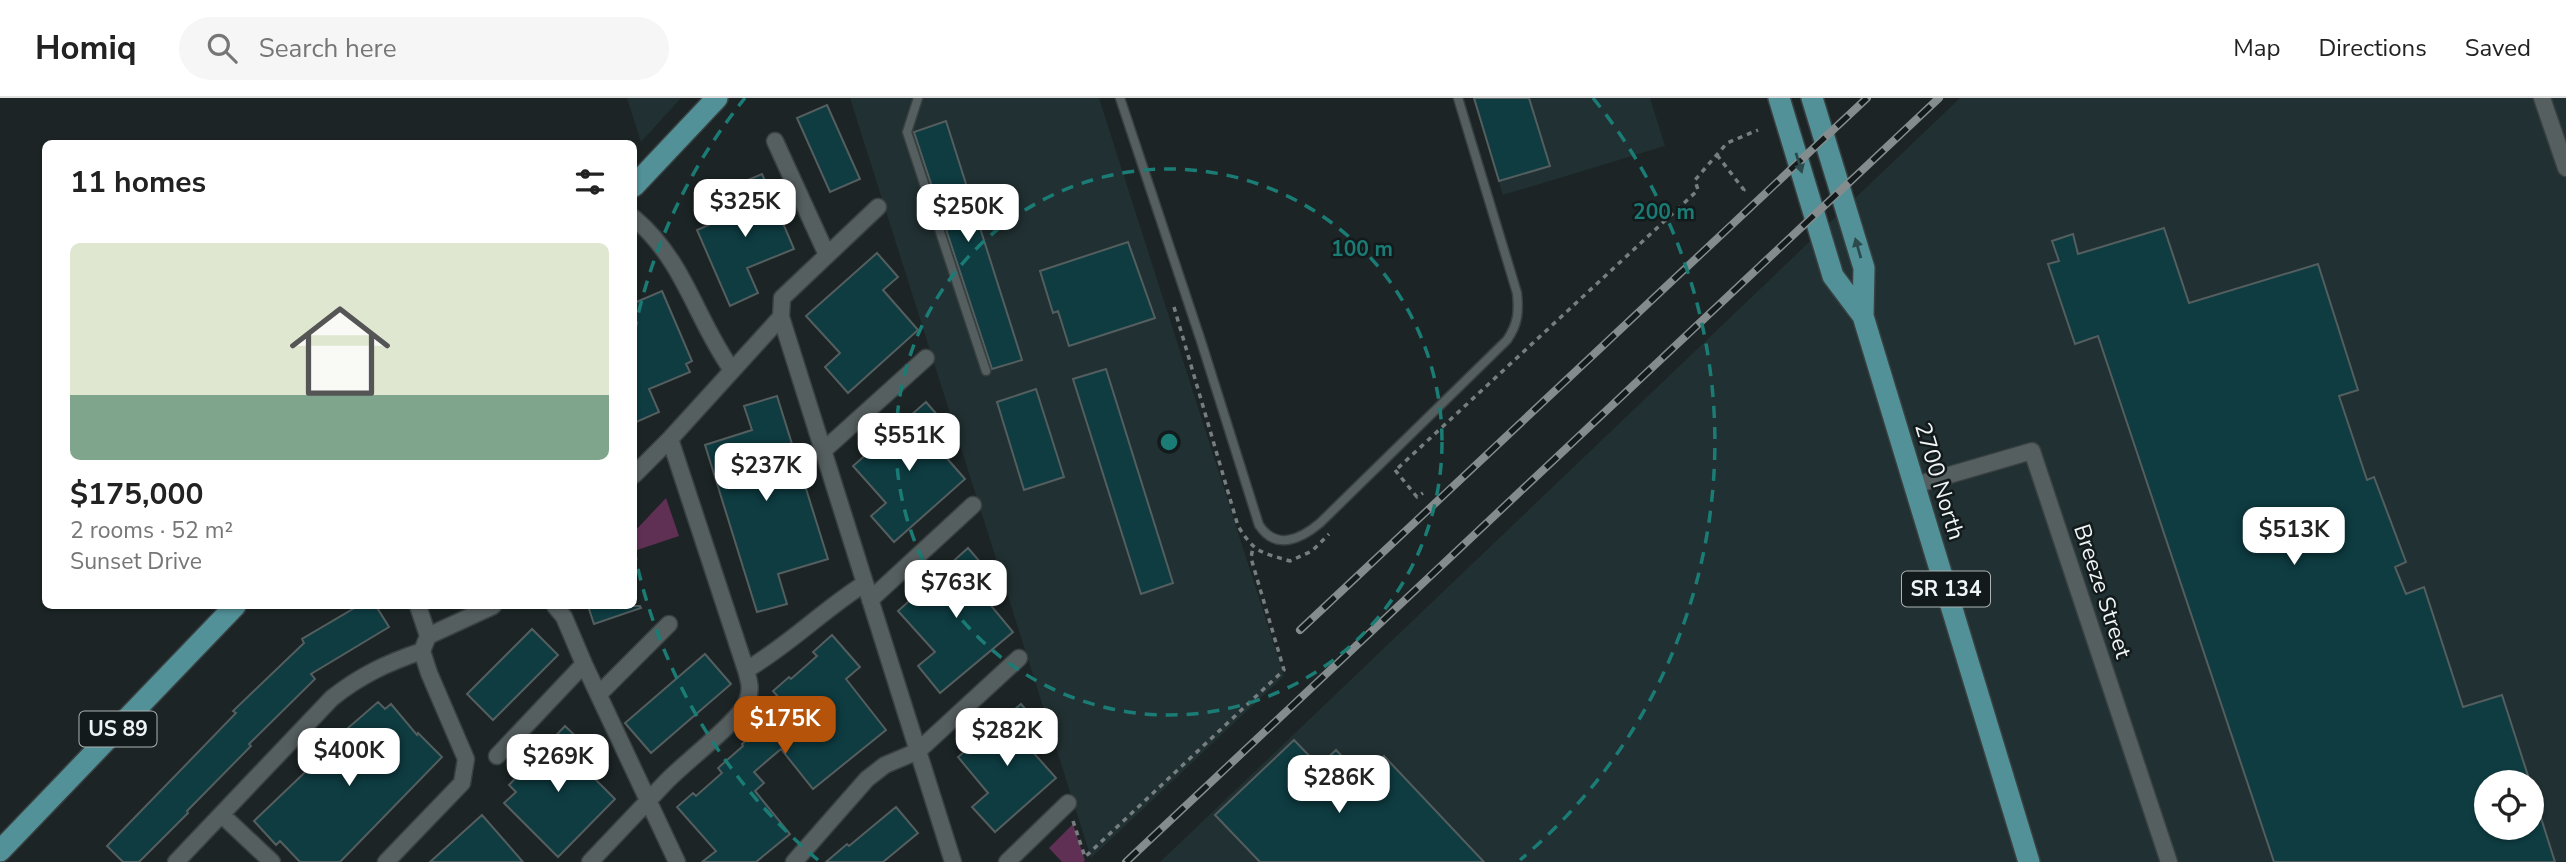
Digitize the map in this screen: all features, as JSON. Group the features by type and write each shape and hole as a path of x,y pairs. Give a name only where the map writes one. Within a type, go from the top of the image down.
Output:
{"main road":[{"path":"637,183 717,98"},
{"name":"2700 North","path":"1779,98 1833,276 1863,316"},
{"name":"2700 North","path":"1812,98 1864,268 1863,316 2029,862"},
{"name":"US 89","path":"0,852 232,609"}],"street":[{"path":"2542,98 2566,168"},
{"path":"775,141 828,255"},
{"path":"878,207 782,298 781,317 953,862"},
{"path":"637,221 658,239 680,274 721,355 732,370"},
{"path":"637,472 781,317"},
{"path":"824,450 926,358"},
{"path":"590,862 663,784 736,716 747,703 750,690 746,670 670,439"},
{"name":"Breeze Street","path":"1914,485 2032,451 2169,862"},
{"path":"746,670 773,654 838,601 867,592 973,505"},
{"path":"386,862 462,783 466,759 429,673 419,609"},
{"path":"176,862 332,698 357,678 394,661 489,609"},
{"path":"557,609 564,617 677,862"},
{"path":"599,694 669,624"},
{"path":"794,862 867,779 885,765 918,751 1019,658"},
{"path":"497,756 584,664"},
{"path":"1006,862 1068,803"},
{"path":"222,815 272,862"}],"lane":[{"path":"918,98 907,132 986,371"},
{"path":"1120,98 1259,525 1270,537 1282,541 1301,537 1320,523 1507,340 1514,330 1518,314 1517,293 1458,98"}],"path":[{"path":"1386,479 1698,190 1695,180 1727,143 1758,130"},
{"path":"1717,155 1744,190 1741,193"},
{"path":"1173,303 1238,526 1258,551 1290,561 1312,551 1331,532"},
{"path":"1395,470 1417,497 1423,493"},
{"path":"1085,857 1284,670 1251,558 1253,547"}],"shaded area":[{"path":"627,98 681,98 641,142"},
{"path":"850,98 1099,98 1284,676 1091,858"},
{"path":"1473,98 1650,98 1665,146 1503,195"},
{"path":"1960,98 2566,98 2566,862 1160,862"},
{"path":"666,498 679,536 637,550 637,529"},
{"path":"1073,824 1085,861 1062,862 1049,848"}],"building":[{"path":"1474,98 1529,98 1550,166 1499,181"},
{"path":"827,105 860,179 830,192 797,118"},
{"path":"946,121 1022,360 992,369 914,132"},
{"path":"762,174 794,249 747,268 758,293 730,306 697,230 741,211 731,187"},
{"path":"2164,228 2189,303 2318,264 2358,390 2339,396 2367,480 2374,477 2406,562 2395,567 2406,594 2424,587 2463,707 2502,695 2526,770 2474,770 2474,840 2544,840 2544,827 2555,862 2274,862 2098,336 2075,344 2048,264 2059,261 2052,241 2073,234 2078,254"},
{"path":"1128,242 1155,318 1069,346 1058,311 1053,313 1040,271"},
{"path":"877,253 898,277 883,290 918,330 848,393 825,367 840,353 806,316"},
{"path":"662,291 692,361 686,364 690,372 649,389 659,412 637,422 637,302"},
{"path":"1106,369 1173,583 1141,594 1073,379"},
{"path":"1036,389 1064,477 1024,490 997,402"},
{"path":"777,396 828,559 778,574 787,604 757,612 705,445 752,430 744,406"},
{"path":"926,402 946,425 930,439 965,479 894,542 871,516 886,503 853,466"},
{"path":"968,548 993,577 978,590 1013,632 940,693 918,666 935,652 898,611"},
{"path":"641,608 594,624 589,609"},
{"path":"353,609 378,609 389,627 311,674 315,679 249,744 251,746 139,862 123,862 107,846 236,713 233,711 304,643 302,639"},
{"path":"532,629 558,655 493,720 467,694"},
{"path":"832,635 860,667 846,679 886,730 813,789 781,749 754,772 764,783 755,791 790,834 756,862 702,862 716,851 677,807 693,793 696,796 722,773 718,768 786,706 773,691 817,656 813,652"},
{"path":"705,654 731,684 651,753 625,723"},
{"path":"378,702 385,709 391,704 417,735 418,733 442,757 340,862 300,862 280,841 276,845 254,821 322,756 319,753"},
{"path":"1021,704 1040,726 1023,741 1056,778 995,832 972,807 988,793 958,757"},
{"path":"565,726 589,749 577,761 615,799 558,857 504,803 516,792 509,785"},
{"path":"1294,740 1319,766 1336,750 1362,777 1384,756 1484,862 1260,862 1215,815"},
{"path":"896,807 918,833 883,862 826,862 847,844 849,846"},
{"path":"482,815 523,862 430,862"}],"railway":[{"path":"1300,630 1867,98"},
{"path":"1126,862 1939,98"}]}
